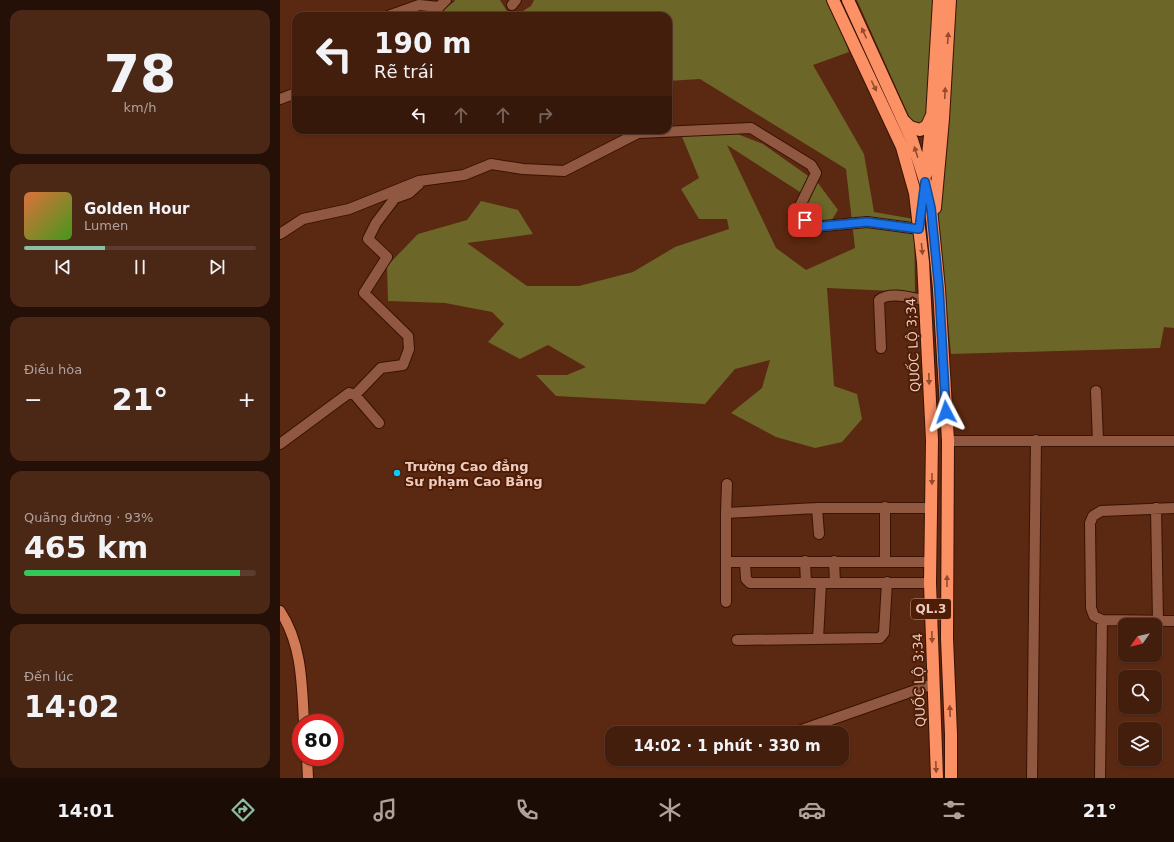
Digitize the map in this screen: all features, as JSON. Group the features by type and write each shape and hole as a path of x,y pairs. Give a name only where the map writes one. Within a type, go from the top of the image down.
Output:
{"highway":[{"name":"QUỐC LỘ 3;34","path":"833,0 902,147 915,193 923,262 932,440 930,583 937,778"},
{"name":"QL.3","path":"848,0 912,140 925,182 931,208 939,289 948,441 947,638 951,778"},
{"path":"933,230 939,0"},
{"path":"919,229 925,182 937,118 950,0"},
{"path":"902,118 910,127 920,130 937,118"},
{"path":"932,440 948,441"},
{"path":"933,684 949,683"}],"main road":[{"path":"280,611 291,630 296,646 303,714"},
{"path":"307,766 308,778"}],"street":[{"path":"399,12 419,5 439,7 446,0"},
{"path":"280,99 292,94"},
{"path":"672,131 751,128 811,166 816,173 797,212 813,227 867,222 919,229"},
{"path":"280,234 303,220 349,209 423,180 464,175 491,164 523,169 564,171 636,134"},
{"path":"355,395 381,368 403,365 409,349 408,336 364,293 387,257 368,239 376,223 395,198 409,193 423,180"},
{"path":"881,348 879,300 882,297 896,295 925,300"},
{"path":"1096,391 1098,441"},
{"path":"280,444 345,394 350,392 355,395 379,423"},
{"path":"1032,778 1036,440"},
{"path":"948,441 1174,441"},
{"path":"726,602 727,484"},
{"path":"885,507 885,562"},
{"path":"726,513 817,508 932,508"},
{"path":"817,508 819,534"},
{"path":"1156,508 1158,618"},
{"path":"1118,620 1102,620 1094,616 1091,608 1091,519 1101,511 1174,508"},
{"path":"805,561 806,583"},
{"path":"834,561 835,583"},
{"path":"726,562 930,562"},
{"path":"745,562 746,580 750,583 930,583"},
{"path":"738,640 878,639 882,637 884,633 887,582"},
{"path":"818,639 821,583"},
{"path":"1100,778 1102,620"},
{"path":"1162,621 1174,621"},
{"path":"813,726 933,684"}],"shaded area":[{"path":"455,0 500,0 508,12 439,12"},
{"path":"534,0 829,0 849,52 813,65 864,154 874,212 914,219 915,292 827,288 834,386 857,394 862,419 842,442 815,448 776,437 731,413 762,388 770,360 735,369 705,404 556,396 536,375 567,375 586,367 548,345 520,359 488,342 504,324 492,312 445,303 388,301 387,266 418,234 467,220 481,201 518,210 533,234 467,243 527,286 579,286 633,272 675,247 729,229 727,219 699,219 681,189 699,178 678,127 722,128 763,144 818,183 838,210 828,226 813,221 803,194 727,145 776,248 806,270 855,248 846,169 700,79 672,81 672,12 521,12 531,6"},
{"path":"857,0 936,0 930,117 919,127 912,123"},
{"path":"954,0 1174,0 1174,328 1164,327 1160,348 951,354 938,213"}],"place":[{"name":"Trường Cao đẳng Sư phạm Cao Bằng","path":"397,473"}],"route":[{"path":"805,220 813,227 867,222 919,229 925,182 931,208 939,289 946,412"}]}
